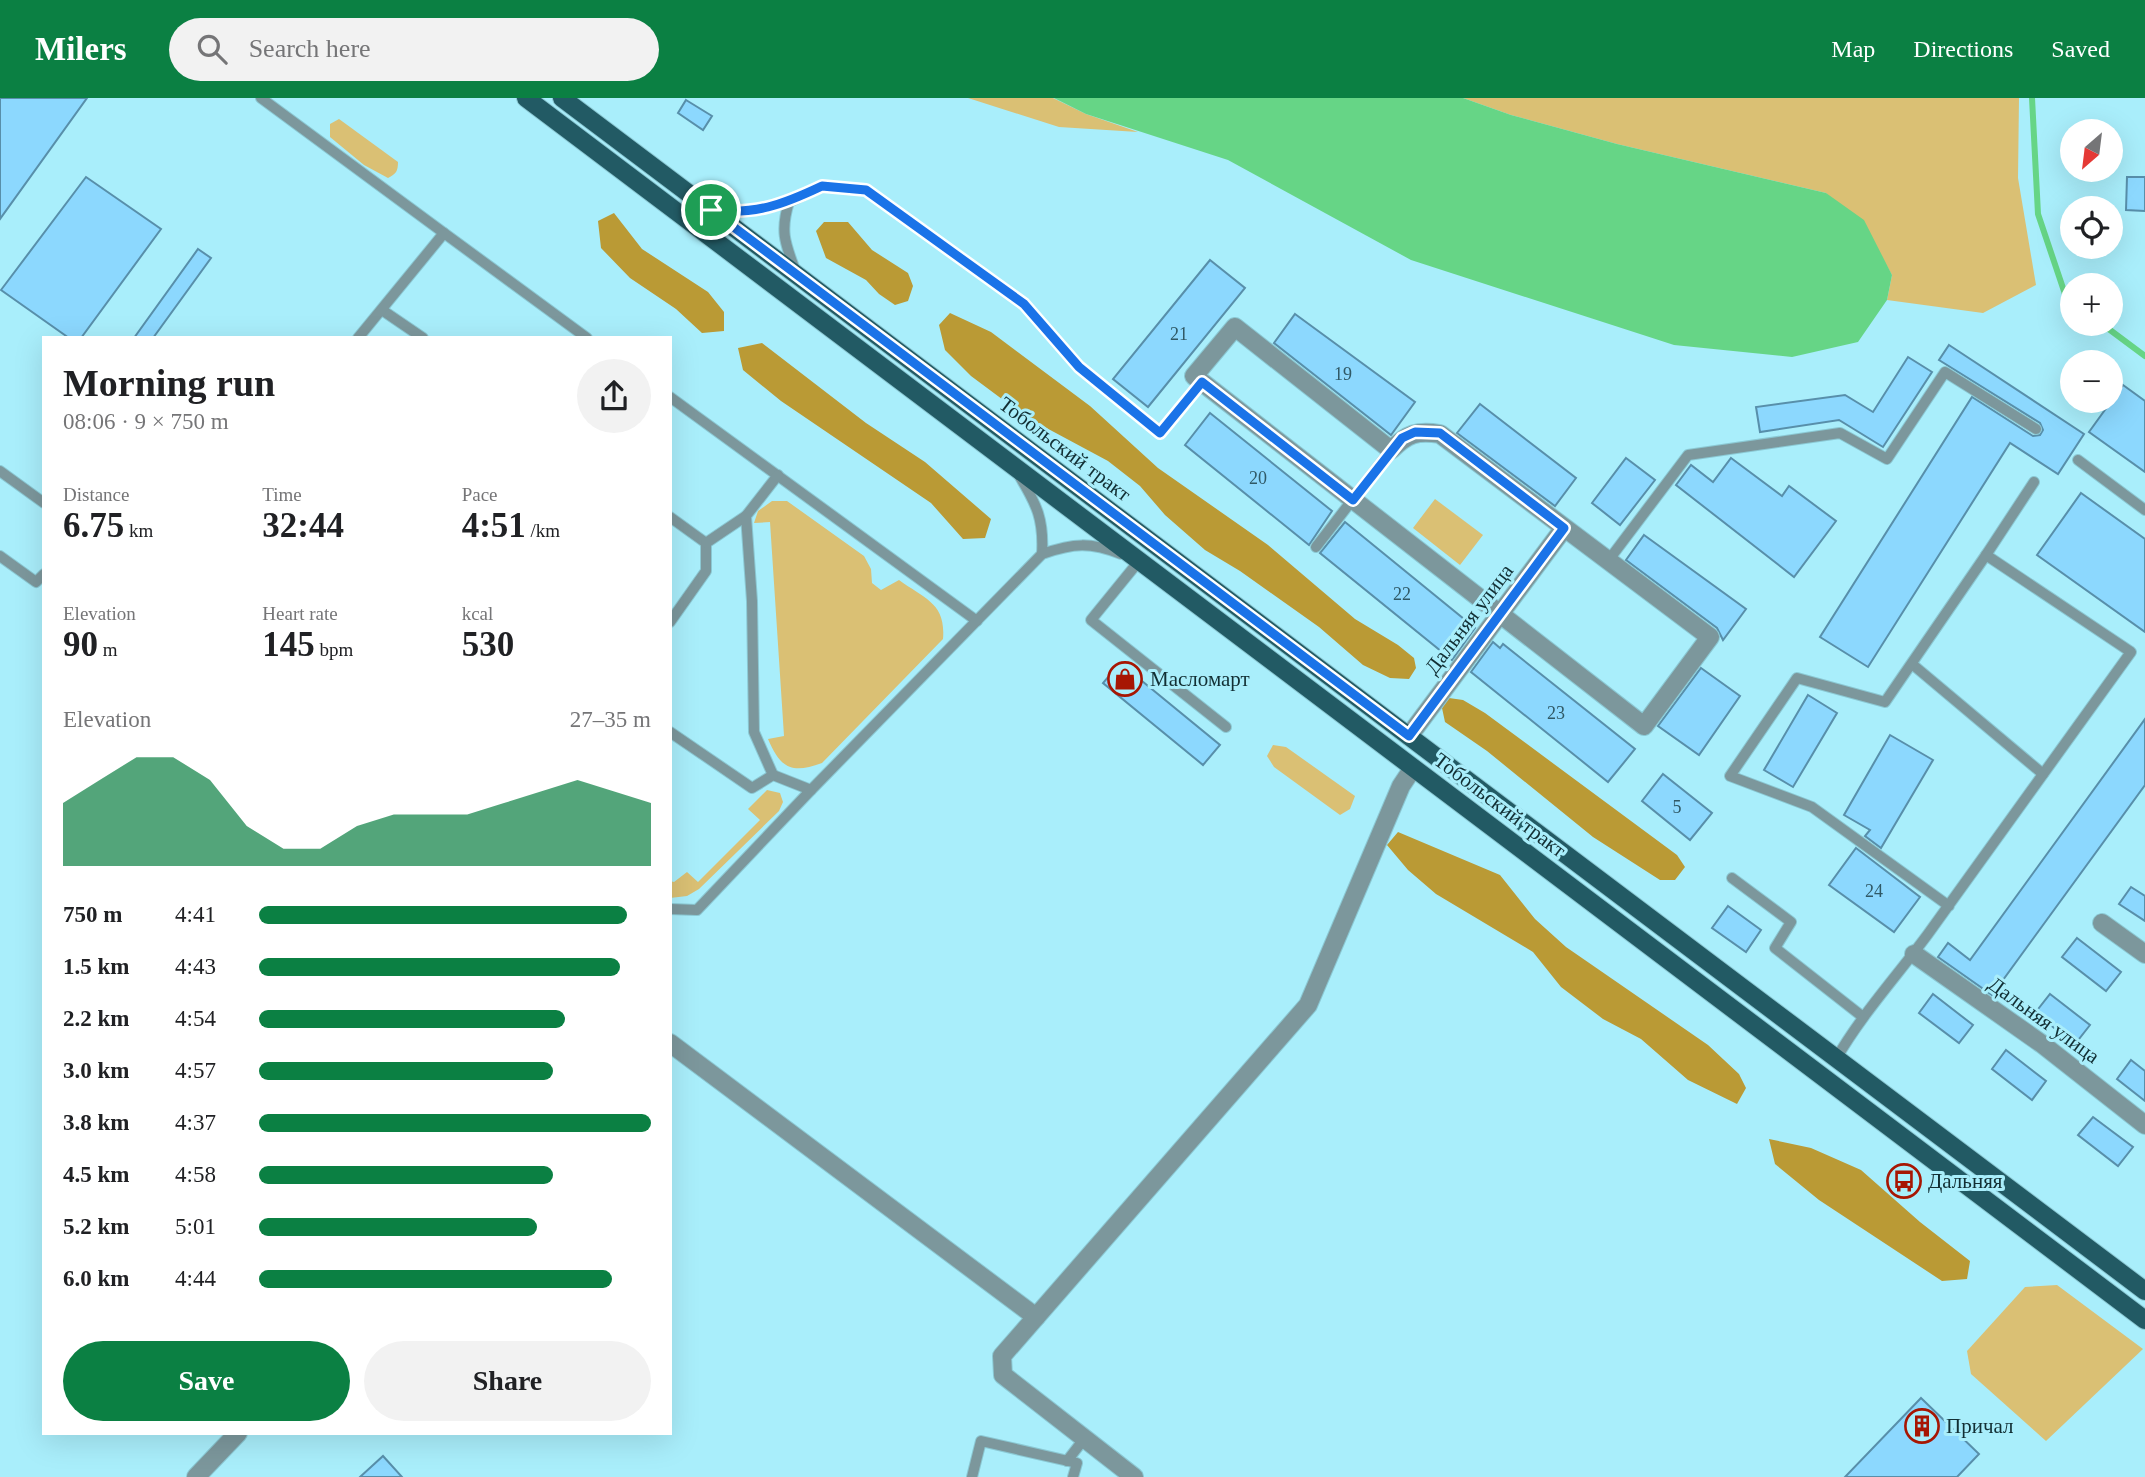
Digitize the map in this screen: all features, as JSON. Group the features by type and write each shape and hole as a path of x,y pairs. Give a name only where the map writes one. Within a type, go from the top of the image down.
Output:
{"main road":[{"name":"Тобольский тракт","path":"526,98 2145,1320"},
{"name":"Тобольский тракт","path":"562,98 2145,1291"},
{"path":"1822,1077 1836,1059"}],"street":[{"path":"1235,327 1391,450 1402,438 1415,432 1440,433 1710,637 1644,726 1194,376 1235,327"},
{"name":"Дальняя улица","path":"1409,736 1564,528"},
{"path":"1134,1477 1003,1375 1002,1356 1308,1005 1322,978 1401,786 1413,768"},
{"path":"2102,923 2145,954"},
{"name":"Дальняя улица","path":"1914,954 2042,1044 2145,1125"},
{"path":"672,1044 1037,1317"},
{"path":"196,1477 236,1435"}],"lane":[{"path":"261,98 584,336"},
{"path":"711,210 736,213 757,211 789,202 822,186 866,190 1024,304 1079,367 1160,433 1202,382"},
{"path":"789,202 782,222 784,242 797,274"},
{"path":"360,336 444,233"},
{"path":"382,310 420,336"},
{"path":"1608,561 1688,455 1840,433 1887,459 1945,372 2036,429"},
{"path":"672,398 977,621"},
{"path":"1316,547 1391,450"},
{"path":"2078,460 2145,510"},
{"path":"1015,468 1035,502 1044,527 1042,554"},
{"path":"0,471 42,502"},
{"path":"706,543 746,516 778,475"},
{"path":"1949,905 1812,807 1730,776 1797,678 1885,702 2034,482"},
{"path":"746,516 754,732 773,775 811,790"},
{"path":"672,518 706,543"},
{"path":"672,619 706,571 706,543"},
{"path":"672,909 697,910 1042,554 1065,546 1096,544 1139,561 1091,620 1226,727"},
{"path":"1836,1059 1863,1017 1914,954 2131,652 1986,555"},
{"path":"0,556 41,581"},
{"path":"1912,664 2043,774"},
{"path":"672,733 752,788 773,775"},
{"path":"1732,877 1791,922 1775,948 1863,1017"},
{"path":"1067,1461 1084,1439"},
{"path":"972,1477 981,1441 1077,1464 1073,1477"}],"shaded area":[{"path":"968,98 1053,98 1086,114 1138,132 1059,127"},
{"path":"1054,98 1463,98 1511,115 1617,144 1826,193 1864,220 1892,275 1887,300 1858,342 1792,357 1674,345 1411,260 1228,160 1086,114"},
{"path":"1463,98 2019,98 2018,178 2036,285 1983,313 1887,300 1892,275 1880,254 1826,193 1617,144 1511,115"},
{"path":"339,119 398,162 395,174 388,178 364,165 330,137 330,124"},
{"path":"614,213 642,249 708,292 724,312 724,331 702,333 676,309 630,278 601,248 598,221"},
{"path":"824,222 848,222 872,250 908,273 913,286 908,301 895,305 879,294 866,280 826,258 816,231"},
{"path":"950,313 991,332 1090,406 1158,468 1268,545 1355,619 1398,645 1414,658 1416,668 1409,679 1390,678 1363,665 1319,627 1240,571 1205,550 1165,515 1140,486 1108,461 1026,417 971,376 945,350 939,325"},
{"path":"762,343 866,423 925,462 991,519 985,538 963,539 931,503 781,401 743,370 738,348"},
{"path":"1435,499 1483,535 1460,565 1413,528"},
{"path":"772,501 787,501 864,556 871,569 872,583 881,590 899,580 932,603 941,617 943,627 943,639 822,763 803,768 783,763 768,739 784,736 770,522 754,523 758,511"},
{"path":"1449,698 1463,700 1485,713 1677,855 1685,867 1675,880 1660,880 1593,837 1487,751 1445,722 1442,708"},
{"path":"1273,745 1286,747 1355,796 1350,809 1340,815 1274,767 1267,756"},
{"path":"767,790 780,793 783,802 779,811 699,889 687,896 672,898 672,882 687,872 698,882 760,820 748,809"},
{"path":"1398,832 1500,875 1535,919 1566,947 1708,1045 1739,1074 1746,1088 1737,1104 1688,1080 1641,1039 1603,1019 1561,987 1533,952 1436,894 1408,870 1387,845"},
{"path":"1769,1139 1811,1148 1861,1170 1920,1222 1970,1261 1967,1279 1942,1281 1819,1200 1775,1164"},
{"path":"2057,1285 2143,1349 2046,1441 1971,1374 1967,1351 2025,1287"}],"building":[{"path":"0,98 87,98 0,219"},
{"path":"686,100 712,116 703,130 678,113"},
{"path":"86,177 161,229 82,336 66,336 1,290"},
{"path":"2127,177 2145,177 2145,211 2126,210"},
{"path":"198,249 211,258 154,336 135,336"},
{"path":"1210,260 1245,288 1148,407 1113,379"},
{"path":"1295,314 1415,402 1391,435 1274,343"},
{"path":"1949,345 2084,434 2058,474 2010,443 1868,667 1820,637 1972,397 2033,436 2040,435 2043,430 2040,423 1939,360"},
{"path":"1908,357 1932,372 1883,447 1839,420 1760,432 1756,407 1845,395 1873,412"},
{"path":"2123,385 2145,401 2145,472 2089,432 2103,413 2123,413"},
{"path":"1480,404 1576,478 1555,506 1457,433"},
{"path":"1210,413 1332,511 1309,545 1185,445"},
{"path":"1626,458 1655,480 1620,525 1592,503"},
{"path":"1731,458 1782,496 1789,486 1836,521 1794,577 1676,485 1691,465 1713,482"},
{"path":"2081,493 2145,539 2145,632 2037,555"},
{"path":"1345,522 1475,628 1452,660 1320,553"},
{"path":"1644,535 1746,609 1723,640 1717,628 1626,560"},
{"path":"1493,642 1500,648 1503,644 1635,749 1608,782 1471,672"},
{"path":"1120,663 1220,745 1203,765 1103,683"},
{"path":"1701,668 1740,696 1699,755 1658,726"},
{"path":"1808,695 1837,713 1793,787 1764,770"},
{"path":"2145,719 2145,785 1992,995 1938,957 1948,943 1970,960"},
{"path":"1890,735 1933,760 1881,848 1865,836 1870,830 1844,815"},
{"path":"1663,774 1712,813 1690,840 1642,801"},
{"path":"1856,848 1920,897 1894,932 1829,885"},
{"path":"2131,887 2145,896 2145,921 2119,904"},
{"path":"1728,906 1761,930 1746,952 1712,928"},
{"path":"2077,938 2121,972 2106,991 2062,957"},
{"path":"1933,994 1973,1025 1959,1043 1919,1013"},
{"path":"2050,994 2090,1025 2075,1044 2035,1013"},
{"path":"2006,1050 2046,1081 2032,1100 1992,1069"},
{"path":"2131,1060 2145,1071 2145,1101 2117,1079"},
{"path":"2093,1117 2133,1147 2118,1166 2078,1135"},
{"name":"Причал","path":"1921,1398 1979,1454 1957,1477 1845,1477"},
{"path":"383,1456 402,1477 360,1477"}],"waterway":[{"path":"2032,98 2038,214 2060,279"},
{"path":"2118,336 2145,356"}],"place":[{"name":"Масломарт","path":"1125,679"},
{"name":"Дальняя","path":"1904,1181"},
{"name":"Причал","path":"1922,1426"}],"route":[{"path":"822,186 866,190 1024,304 1079,367 1160,433 1202,382 1353,500 1402,438 1415,432 1440,433 1564,528 1409,736 711,210 736,213 757,211 789,202 822,186"}]}
